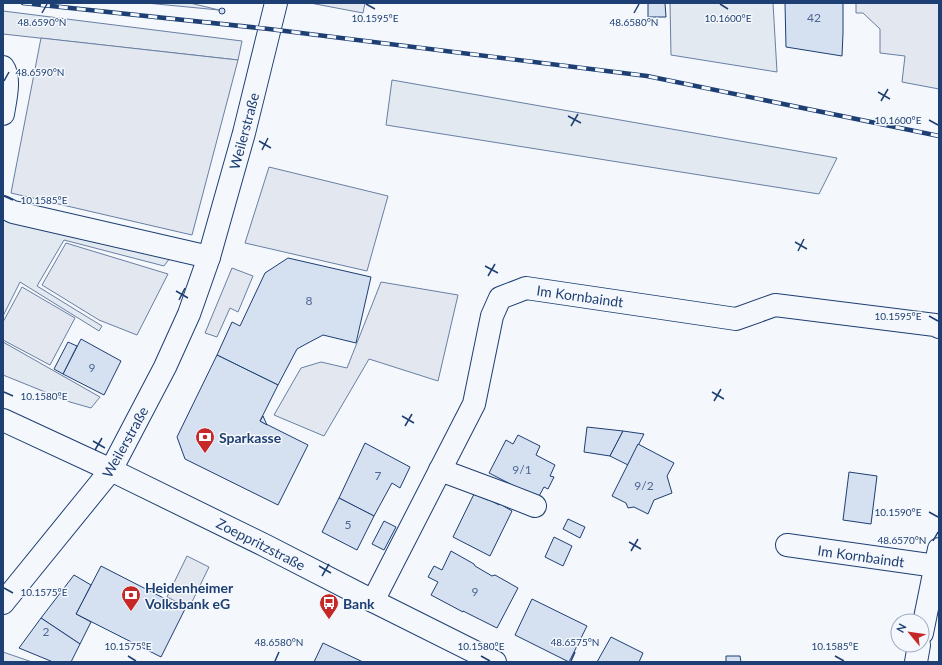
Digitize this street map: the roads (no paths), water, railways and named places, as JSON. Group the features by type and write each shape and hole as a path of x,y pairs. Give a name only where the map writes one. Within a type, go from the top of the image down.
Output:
{"street":[{"name":"Weilerstraße","path":"3,603 112,470 165,367 186,321 209,257 244,133 276,3"},
{"path":"3,67 5,70 7,84 3,114"},
{"path":"3,208 13,212 209,257"},
{"name":"Im Kornbaindt","path":"373,601 474,404 492,316 500,298 526,288 736,319 775,305 939,327"},
{"name":"Zoeppritzstraße","path":"3,420 112,470 495,662"},
{"path":"440,470 535,506"},
{"name":"Im Kornbaindt","path":"788,545 937,558 926,613"}],"railway":[{"path":"23,3 269,29 647,76 939,136"}],"place":[{"name":"Sparkasse","path":"205,454"},
{"name":"Heidenheimer Volksbank eG","path":"131,612"},
{"name":"Bank","path":"329,620"}]}
